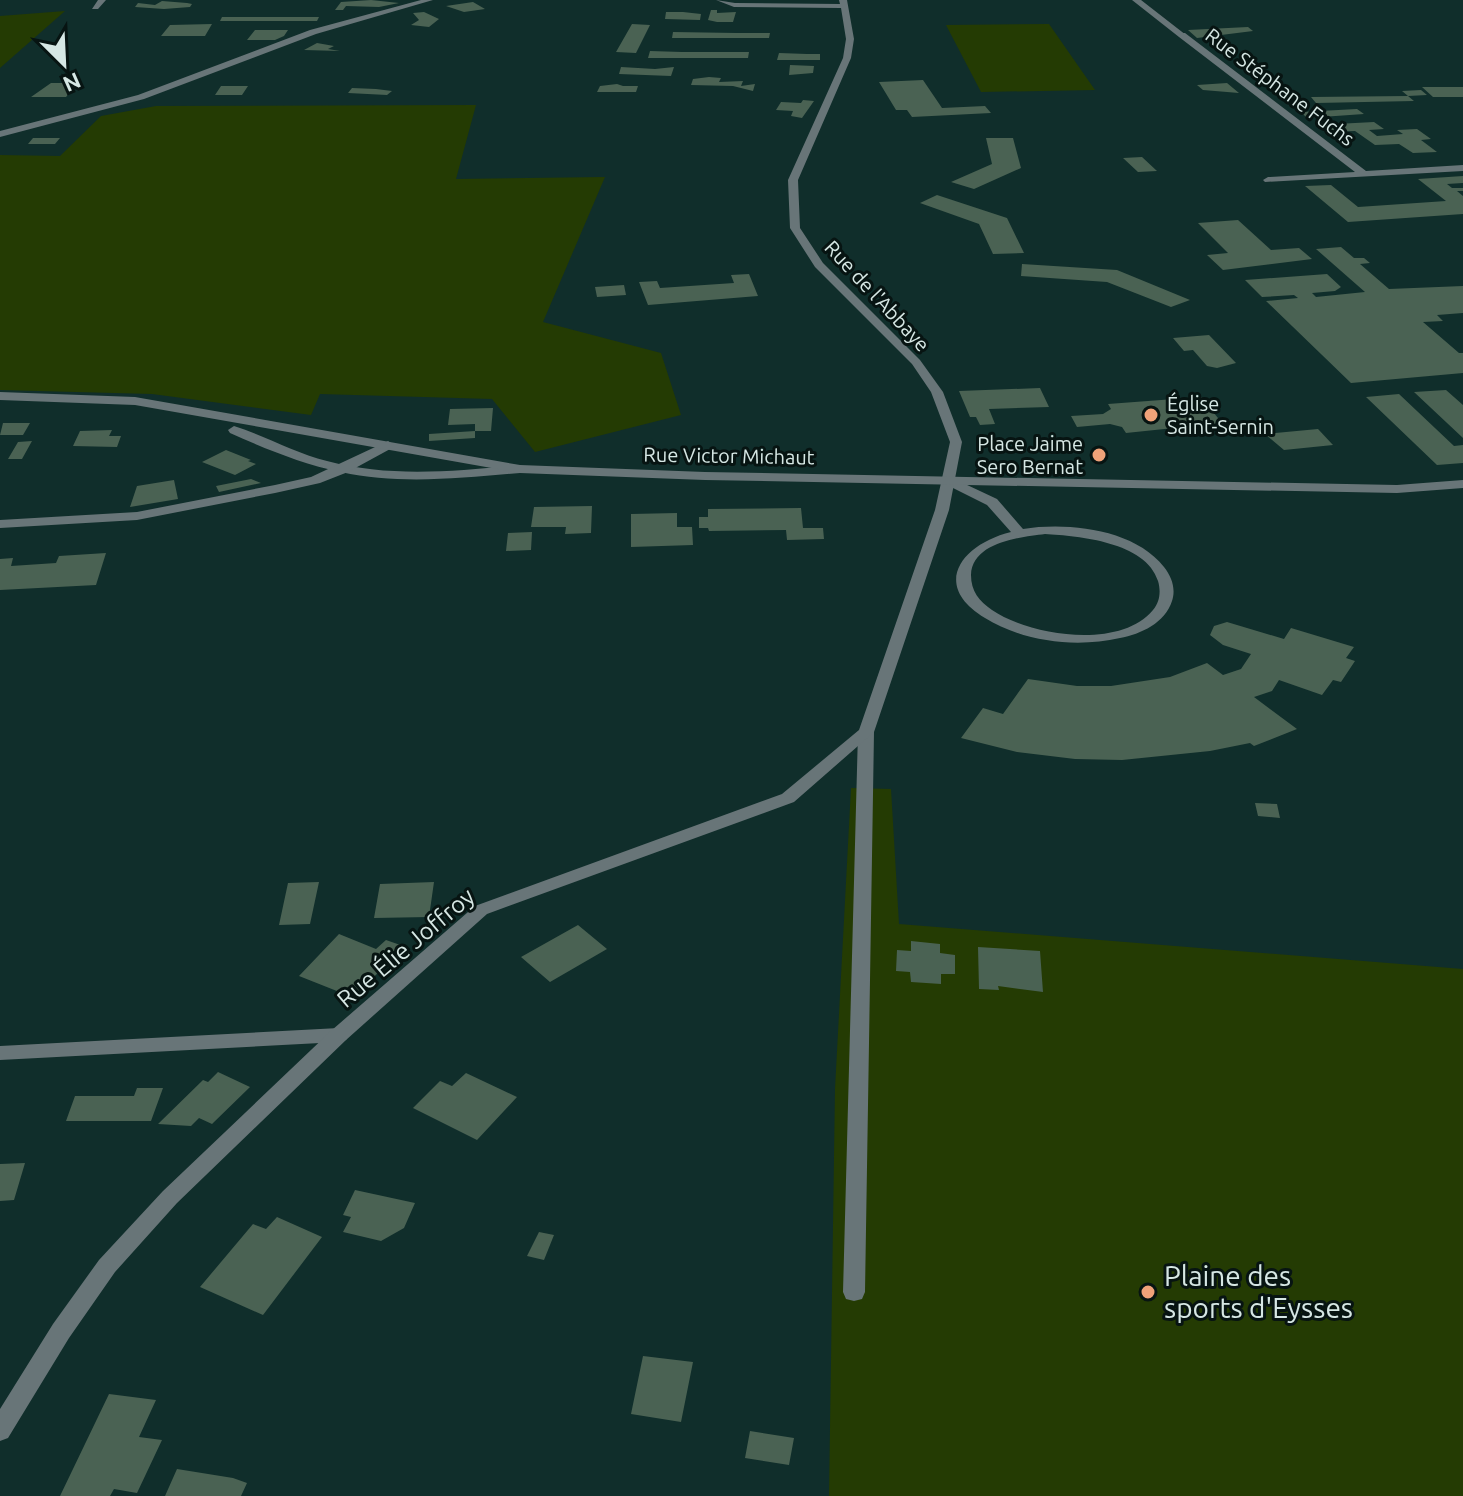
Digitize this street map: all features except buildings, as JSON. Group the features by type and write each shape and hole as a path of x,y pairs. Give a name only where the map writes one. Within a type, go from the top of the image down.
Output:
{"street":[{"path":"95,7 102,0"},
{"path":"0,134 141,97 313,32 429,0"},
{"path":"720,0 734,5 843,3"},
{"name":"Rue Stéphane Fuchs","path":"1136,0 1364,174"},
{"name":"Rue de l'Abbaye","path":"843,3 850,39 847,58 793,180 795,228 819,265 916,362 937,392 956,442 948,480"},
{"path":"1268,180 1463,168"},
{"name":"Rue Victor Michaut","path":"0,396 135,401 520,469 650,475 1397,489 1463,484"},
{"path":"234,430 281,451 343,469 467,474 520,469"},
{"path":"0,524 137,516 288,486 343,469 388,445"},
{"path":"854,1292 866,732 942,510 948,480 992,502 1019,533"},
{"path":"1045,530 1080,532 1134,549 1156,565 1168,583 1168,601 1156,617 1132,631 1109,637 1072,639 1035,634 994,618 973,602 965,591 962,572 971,555 991,542 1019,533 1045,530"},
{"name":"Rue Élie Joffroy","path":"0,1430 61,1331 107,1266 170,1197 339,1035 481,910 788,798 866,732"},
{"path":"0,1053 339,1035"}],"green space":[{"path":"65,11 0,68 0,16"},
{"path":"1049,24 1095,90 981,92 946,25"},
{"path":"476,105 456,179 605,177 543,322 661,353 681,415 535,452 492,399 320,394 311,415 152,394 0,390 0,155 60,156 101,116 156,106"},
{"name":"Plaine des sports d'Eysses","path":"851,788 891,789 899,924 1463,969 1463,1496 829,1496 835,1089"}],"place":[{"name":"Église Saint-Sernin","path":"1151,415"},
{"name":"Place Jaime Sero Bernat","path":"1099,455"},
{"name":"Plaine des sports d'Eysses","path":"1148,1292"}]}
